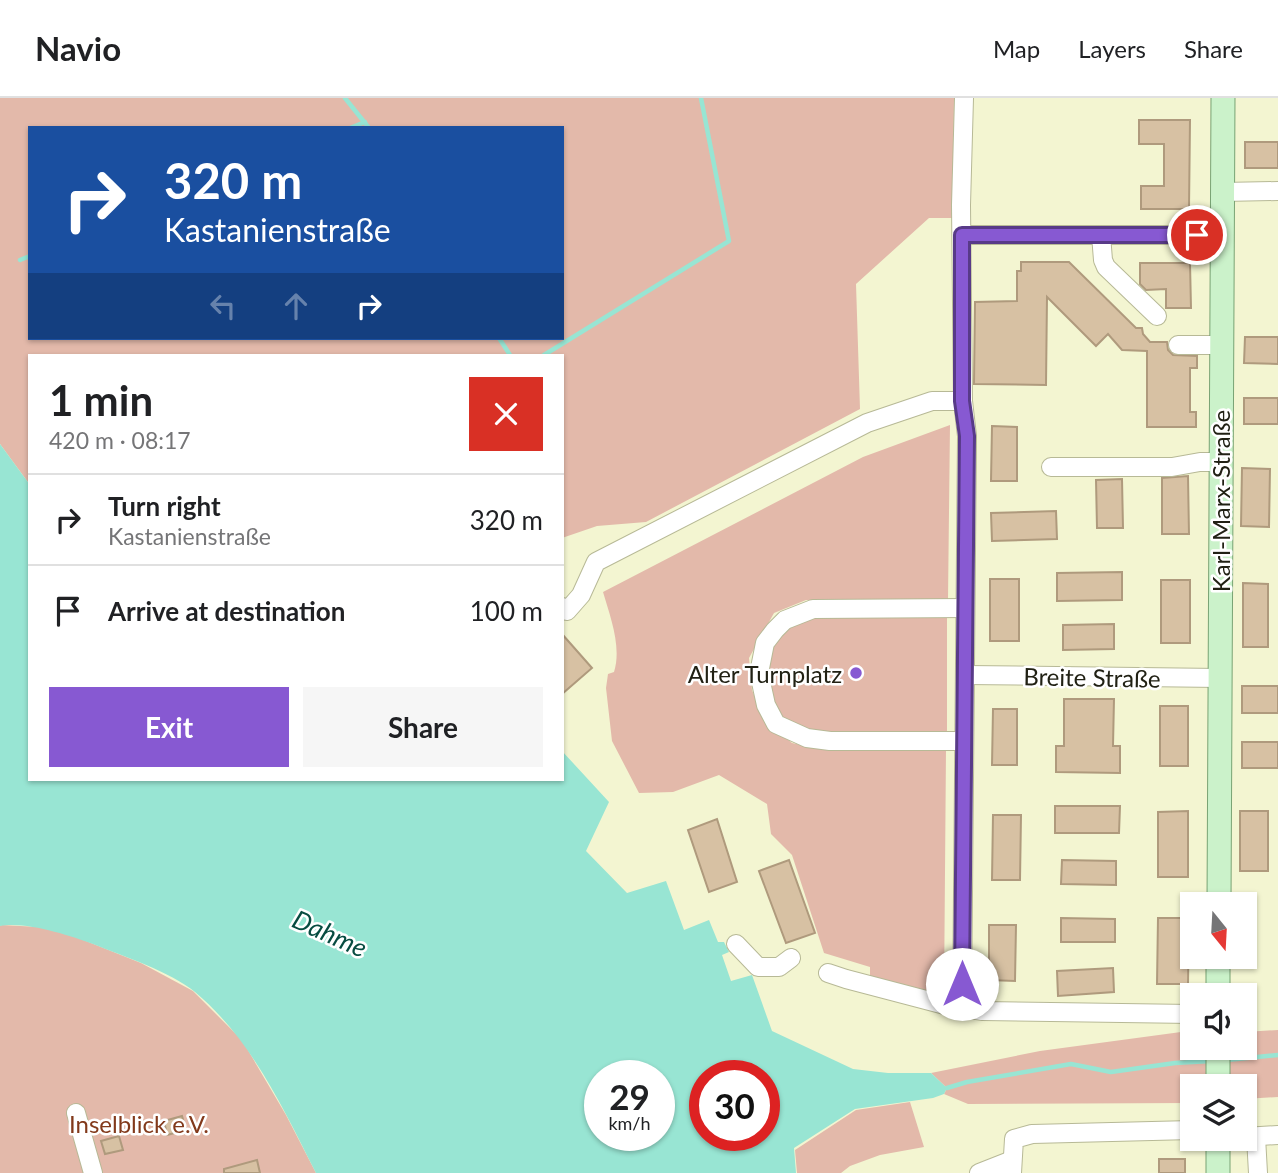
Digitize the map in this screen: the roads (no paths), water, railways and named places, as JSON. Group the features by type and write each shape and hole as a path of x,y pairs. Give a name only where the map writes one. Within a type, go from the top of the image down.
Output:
{"main road":[{"name":"Karl-Marx-Straße","path":"1219,892 1223,98"},
{"path":"1217,1173 1218,1151"}],"street":[{"path":"962,1008 967,436 962,401 964,98"},
{"path":"1222,192 1278,191"},
{"path":"962,235 1222,235"},
{"path":"1101,235 1106,267 1157,316"},
{"path":"1178,345 1221,345"},
{"path":"564,609 567,611 581,595 596,562 867,423 932,401 962,401"},
{"path":"1051,467 1172,467 1200,462 1221,462"},
{"path":"964,741 830,741 807,738 776,724 766,705 759,673 765,643 775,630 785,620 813,609 965,608"},
{"name":"Breite Straße","path":"965,675 1220,678"},
{"path":"736,944 758,967 779,967 791,958"},
{"path":"828,973 858,983 982,1011 1180,1014"},
{"path":"76,1113 93,1173"},
{"path":"979,1173 1012,1166 1014,1139 1032,1133 1180,1130"},
{"path":"1257,1136 1278,1135"},
{"path":"1253,1151 1258,1173"}],"water":[{"name":"Dahme","path":"0,444 28,482 28,781 564,781 564,753 609,802 586,851 627,893 666,881 684,930 709,920 718,942 724,942 729,952 722,955 731,981 752,975 772,1031 853,1069 888,1073 931,1073 947,1088 944,1094 933,1098 855,1109 794,1148 796,1173 316,1173 250,1053 215,1011 195,992 160,971 83,940 22,925 0,926"}],"waterway":[{"path":"345,98 367,126"},
{"path":"546,354 729,241 701,98"},
{"path":"355,126 365,122"},
{"path":"20,260 28,257"},
{"path":"500,340 509,354"},
{"path":"1257,1057 1278,1055"},
{"path":"947,1088 1071,1064 1111,1072 1211,1061"}],"place":[{"name":"Alter Turnplatz","path":"856,673"}],"park label":[{"name":"Inselblick e.V.","path":"139,1123"}]}
